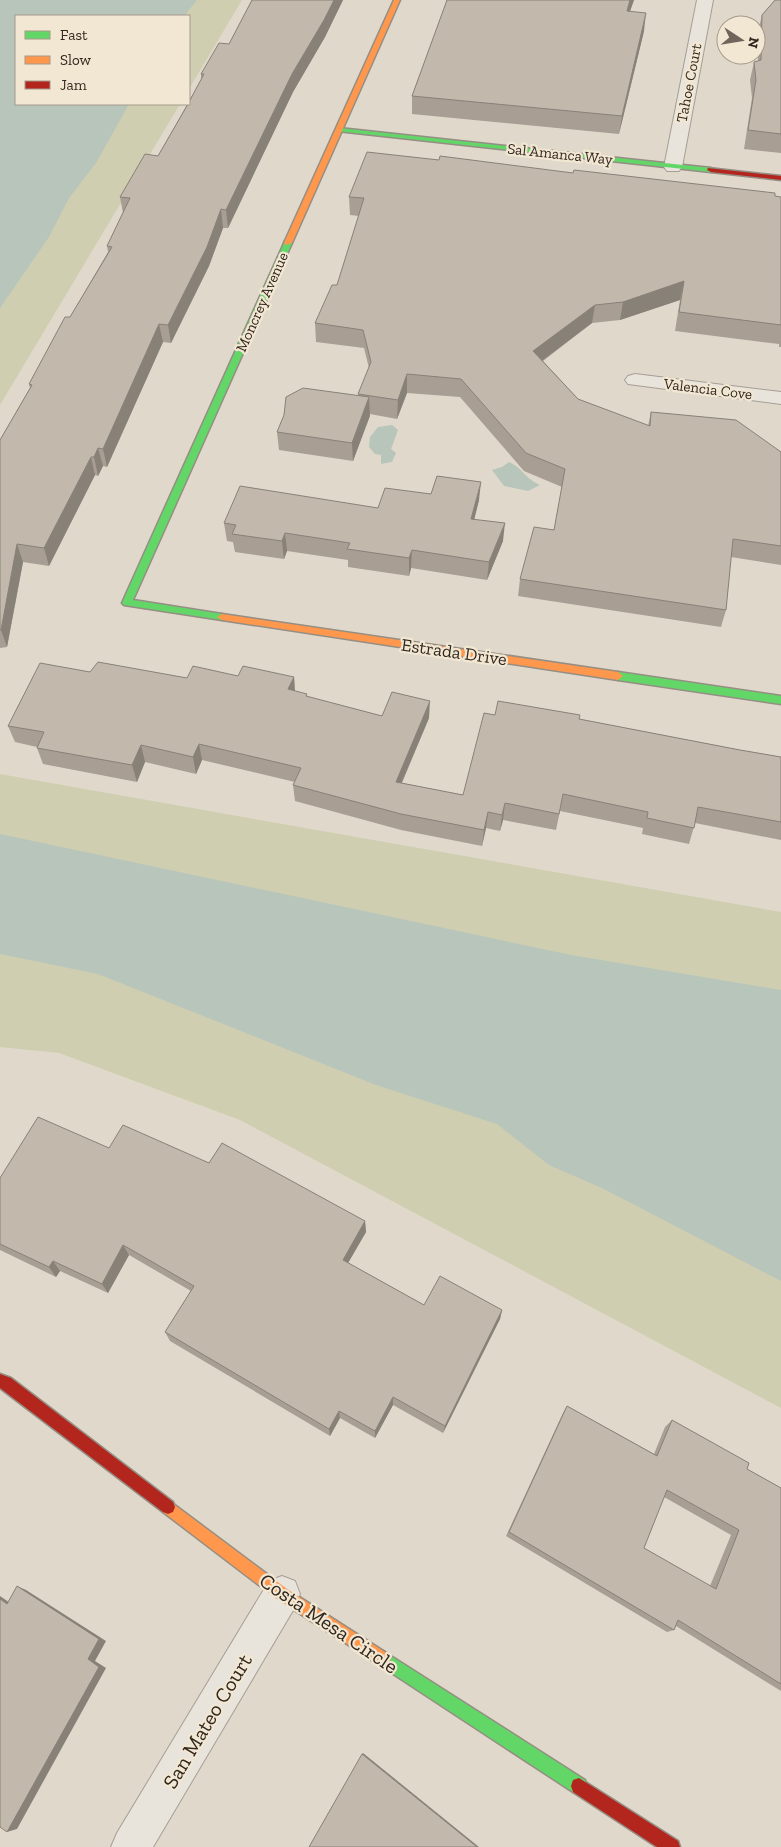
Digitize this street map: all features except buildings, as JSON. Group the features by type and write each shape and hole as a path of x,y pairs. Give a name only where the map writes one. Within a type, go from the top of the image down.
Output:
{"street":[{"name":"Moncrey Avenue","path":"127,604 397,0"},
{"name":"Tahoe Court","path":"673,167 705,0"},
{"name":"Sal Amanca Way","path":"340,130 781,178"},
{"name":"Valencia Cove","path":"635,380 781,398"},
{"name":"Estrada Drive","path":"127,604 781,700"},
{"name":"Costa Mesa Circle","path":"0,1381 6,1383 282,1594 672,1847"},
{"name":"San Mateo Court","path":"131,1847 282,1594"}],"green space":[{"path":"0,0 242,0 190,87 190,15 15,15 15,105 179,105 0,405"},
{"path":"0,774 781,912 781,1408 240,1120 59,1053 0,1047"}],"shaded area":[{"path":"0,0 197,0 185,15 15,15 15,105 128,105 96,163 69,198 49,237 0,308"},
{"path":"392,425 398,430 391,449 396,453 392,462 381,464 381,455 375,454 369,447 370,437 378,427"},
{"path":"509,462 540,485 528,491 504,486 492,470 502,467"},
{"path":"0,834 571,955 781,990 781,1281 604,1189 549,1165 497,1124 376,1085 98,974 0,954"}],"traffic: fast":[{"path":"339,130 711,170"},
{"path":"222,617 127,603 288,243"},
{"path":"618,676 781,700"},
{"path":"383,1659 579,1786"}],"traffic: slow":[{"path":"288,243 397,0"},
{"path":"222,617 618,676"},
{"path":"168,1507 282,1594 383,1659"}],"traffic: jam":[{"path":"711,170 781,178"},
{"path":"0,1381 6,1383 168,1507"},
{"path":"579,1786 672,1847"}]}
